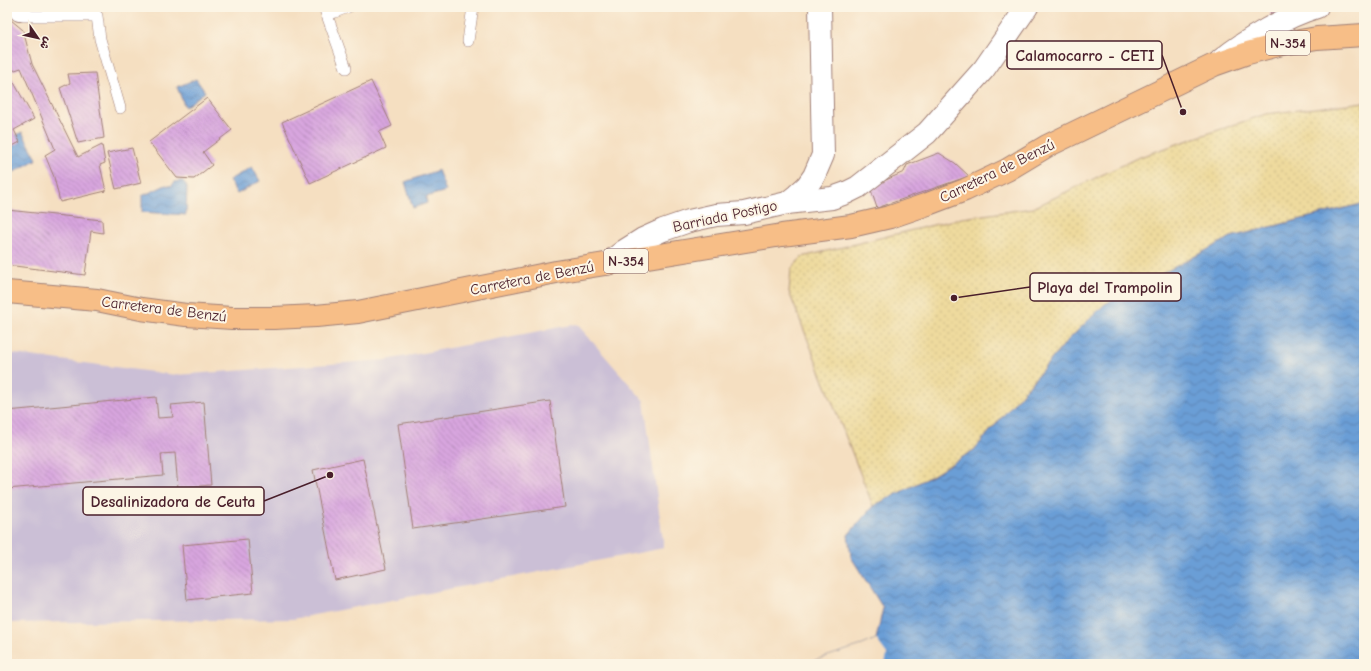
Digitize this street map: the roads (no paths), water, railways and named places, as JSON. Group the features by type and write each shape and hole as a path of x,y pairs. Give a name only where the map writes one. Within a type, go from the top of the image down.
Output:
{"highway":[{"name":"N-354","path":"1214,65 1248,53 1282,44 1317,38 1364,35"},
{"name":"Carretera de Benzú","path":"7,292 97,300 141,309 186,315 232,318 316,316 358,312 556,272 851,226 890,217 965,190 1048,146 1214,65"}],"street":[{"name":"Barriada Postigo","path":"607,264 643,239 663,230 689,221 716,215 744,213 787,203 807,186 817,171 823,155 820,7"},
{"path":"787,203 832,198 846,193 858,187 927,133 984,69 1026,7"},
{"path":"1214,65 1234,49 1255,36 1288,19 1317,7"}],"lane":[{"path":"346,68 325,11 348,7"},
{"path":"468,41 473,7"},
{"path":"21,9 23,16 97,16 100,39 120,108"}],"water":[{"path":"196,79 205,92 185,107 177,87"},
{"path":"22,132 37,159 7,176 7,141"},
{"path":"252,167 260,181 237,194 229,180"},
{"path":"438,170 446,191 426,197 427,203 413,208 405,182"},
{"path":"183,181 187,186 186,215 142,212 142,196 166,185 171,186 175,182"},
{"path":"1361,204 1364,205 1364,664 804,664 863,645 876,639 883,608 851,557 848,535 873,506 932,476 974,450 1067,341 1105,304 1231,237"}],"place":[{"name":"Calamocarro - CETI","path":"1183,112"},
{"name":"Playa del Trampolin","path":"954,298"},
{"name":"Desalinizadora de Ceuta","path":"330,475"}]}
